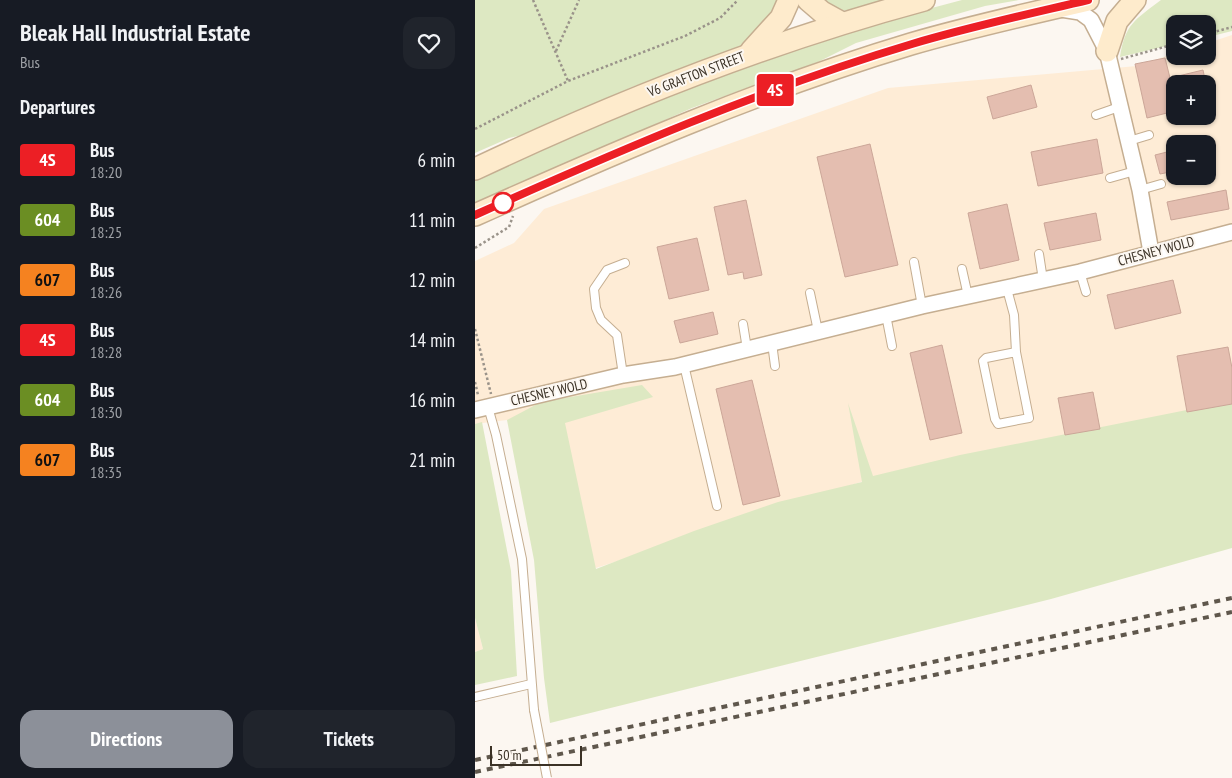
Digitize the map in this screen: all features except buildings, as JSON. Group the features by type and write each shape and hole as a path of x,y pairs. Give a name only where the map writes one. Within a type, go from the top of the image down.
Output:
{"street":[{"path":"747,55 781,18 789,0"},
{"path":"808,0 821,12 842,23"},
{"name":"V6 GRAFTON STREET","path":"475,169 608,108 695,73 842,23 924,0"},
{"path":"475,215 721,109 911,44 1088,0"},
{"path":"1108,56 1117,22 1135,0"},
{"path":"1055,8 1080,12 1091,20 1108,56 1140,190 1151,252"},
{"name":"CHESNEY WOLD","path":"485,407 623,375 683,365 922,306 1081,272 1232,232"}],"lane":[{"path":"1096,115 1119,107"},
{"path":"1129,141 1149,135"},
{"path":"1110,178 1135,170"},
{"path":"1140,190 1161,184"},
{"path":"1039,254 1043,280"},
{"path":"914,262 922,306"},
{"path":"623,375 617,335 601,320 596,308 594,289 607,270 625,263"},
{"path":"962,269 968,296"},
{"path":"1081,272 1086,292"},
{"path":"1007,288 1014,315 1016,352 1029,418 998,424 995,420 983,361 986,358 1016,352"},
{"path":"810,293 818,331"},
{"path":"886,315 892,346"},
{"path":"743,324 747,349"},
{"path":"772,343 775,366"},
{"path":"683,365 717,506"},
{"path":"485,407 496,434 523,559 531,684 547,778"},
{"path":"475,697 531,684"}],"path":[{"path":"533,0 568,81"},
{"path":"555,51 579,0"},
{"path":"475,129 568,81 685,36 720,18 738,0"},
{"path":"1216,31 1232,27"},
{"path":"1108,56 1166,46"},
{"path":"475,248 509,227 515,212"},
{"path":"475,329 485,407"}],"shaded area":[{"path":"1232,35 1232,407 873,478 596,568 507,420 475,424 475,261 514,243 544,209 888,88 1137,66 1166,56 1166,65 1216,65 1216,40"},
{"path":"475,618 483,649 475,652"}],"green space":[{"path":"475,0 785,0 756,36 739,48 632,87 535,132 509,138 475,153"},
{"path":"819,0 887,0 860,9 845,10 828,6"},
{"path":"962,0 1019,0 985,6 856,43 818,62 692,108 475,204 475,174 676,86 913,13"},
{"path":"1161,0 1232,0 1232,31 1216,35 1216,15 1166,15 1166,46 1120,57 1128,30 1144,13"},
{"path":"642,385 653,397 565,423 596,569 694,531 778,502 862,482 848,403 873,476 960,455 1232,401 1232,548 1051,599 550,723 544,678 534,560 507,420 541,402"},
{"path":"482,422 511,571 517,676 475,685 475,652 483,649 475,618 475,424"}],"railway":[{"path":"475,760 1232,598"},
{"path":"475,772 1232,612"}],"bus line":[{"name":"4S","path":"475,215 564,175 721,109 827,71 911,44 1088,0"}]}
